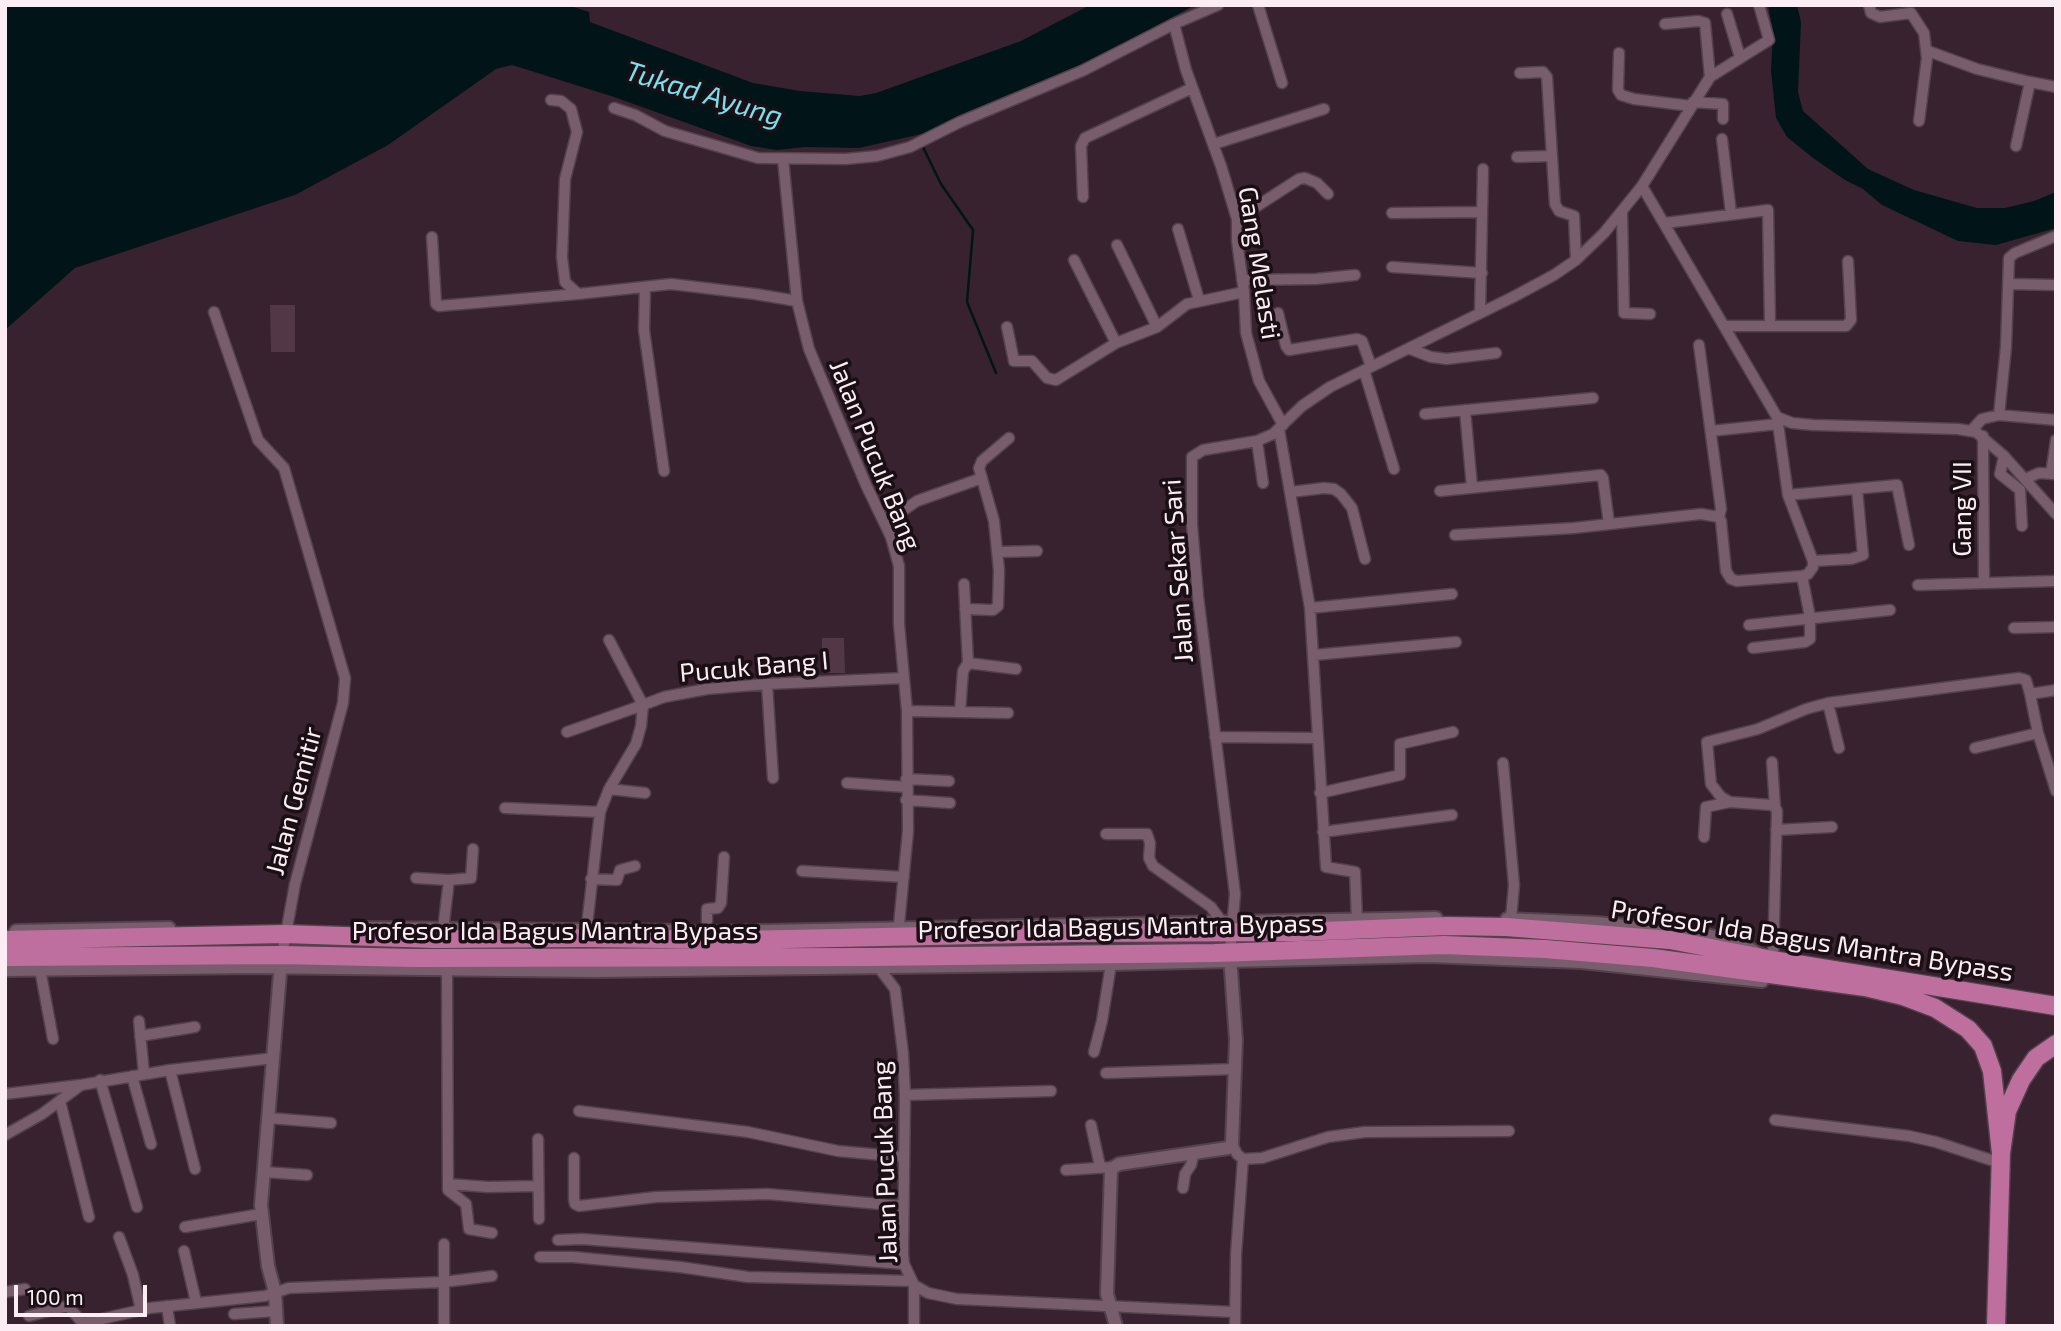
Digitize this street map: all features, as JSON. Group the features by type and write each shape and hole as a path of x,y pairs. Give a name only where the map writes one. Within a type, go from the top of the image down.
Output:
{"highway":[{"name":"Profesor Ida Bagus Mantra Bypass","path":"5,940 285,930 434,939 586,933 721,941 898,932 1228,925 1506,927 1670,940 2056,1006"},
{"path":"791,939 794,958"},
{"name":"Profesor Ida Bagus Mantra Bypass","path":"5,957 281,961 414,958 595,964 794,958 991,961 1230,957 1444,945 1653,958 1865,987 1903,996 1935,1008 1968,1029 1983,1046 1992,1071 2001,1158"},
{"path":"1768,958 1786,976"},
{"path":"1996,1326 2001,1158 2011,1100 2036,1058 2056,1044"}],"street":[{"path":"614,108 628,112 665,131 758,158 846,159 877,156 910,147 1074,74 1218,5"},
{"path":"1258,5 1282,83"},
{"path":"1665,24 1698,21 1704,23 1710,76 1767,43 1770,38 1759,5"},
{"path":"1869,5 1871,13 1880,17 1911,13 1924,33 1927,51 1919,121"},
{"path":"1727,14 1740,57"},
{"name":"Gang Melasti","path":"1174,24 1192,88 1214,145 1237,219 1246,332 1259,381 1281,427 1310,608 1316,738 1327,868 1355,872 1357,920"},
{"path":"1927,51 1977,69 2056,87"},
{"path":"1619,53 1618,90 1621,95 1633,99 1723,104 1723,119"},
{"path":"1520,73 1546,74 1555,204 1559,211 1574,216 1576,260"},
{"name":"Jalan Sekar Sari","path":"1230,957 1228,925 1235,894 1198,596 1192,457 1203,450 1256,440 1281,427 1315,397 1367,368 1410,349 1554,275 1576,260 1622,212 1642,186 1710,76"},
{"path":"2016,146 2030,82"},
{"path":"1083,197 1081,146 1085,138 1192,88"},
{"path":"551,100 561,101 572,109 577,132 565,179 562,257 565,282 578,295"},
{"path":"1214,145 1324,109"},
{"path":"1722,139 1731,213"},
{"path":"1517,157 1552,156"},
{"name":"Jalan Pucuk Bang","path":"783,159 797,301 810,349 866,485 885,523 899,566 899,625 907,711 908,831 898,932"},
{"path":"1480,312 1483,169"},
{"path":"1237,219 1299,179 1305,178 1317,183 1328,194"},
{"path":"1642,186 1778,420 1788,495 1813,561 1811,571 1801,576 1737,581 1731,579 1726,571 1719,517 1721,509 1699,345"},
{"path":"1665,223 1768,210 1770,325"},
{"path":"1391,213 1482,212"},
{"path":"1622,212 1623,313 1650,314"},
{"path":"1178,229 1199,300"},
{"path":"1999,415 2006,347 2008,262 2010,256 2056,236"},
{"path":"432,237 438,306 578,295 671,284 797,301"},
{"path":"1117,245 1157,327"},
{"path":"1074,260 1115,343"},
{"path":"1725,326 1846,326 1851,320 1849,261"},
{"path":"1392,267 1482,273"},
{"path":"1242,280 1316,279 1355,275"},
{"path":"2008,284 2056,285"},
{"path":"645,287 644,330 664,471"},
{"path":"1007,327 1014,361 1032,361 1052,380 1115,343 1157,327 1187,304 1244,292"},
{"name":"Jalan Gemitir","path":"214,312 258,440 284,468 345,678 343,703 285,930 281,961 261,1214 268,1266 267,1292 276,1311 277,1326"},
{"path":"1278,313 1289,351 1357,339 1362,341 1394,469"},
{"path":"1410,349 1431,357 1447,359 1496,353"},
{"path":"1425,414 1593,398"},
{"path":"1465,410 1472,487"},
{"path":"1971,431 1982,419 1999,415 2055,420 2056,413"},
{"path":"1711,431 1778,420 1813,425 1971,431 1983,436 2053,507"},
{"name":"Gang VII","path":"1983,436 1984,582"},
{"path":"965,609 993,610 998,606 994,521 979,468 982,461 1009,438"},
{"path":"1256,440 1263,483"},
{"path":"2025,480 2039,473 2054,474 2056,440"},
{"path":"2004,456 2000,474 2020,490 2022,526"},
{"path":"1440,491 1601,475 1604,478 1609,524"},
{"path":"885,523 917,501 982,478"},
{"path":"1788,495 1897,485 1909,545"},
{"path":"1291,492 1324,488 1334,489 1341,494 1352,508 1365,559"},
{"path":"1813,561 1851,559 1863,555 1857,489"},
{"path":"1455,535 1609,524 1701,514 1719,517"},
{"path":"997,552 1037,551"},
{"path":"1753,648 1805,642 1812,635 1801,576"},
{"path":"1918,585 2056,581"},
{"path":"960,711 963,671 968,663 964,584"},
{"path":"1310,608 1452,594"},
{"path":"1749,625 1890,610"},
{"path":"2014,628 2056,627"},
{"path":"586,933 600,812 609,789 636,744 643,705 609,640"},
{"path":"1314,655 1456,642"},
{"path":"968,663 1016,669"},
{"name":"Pucuk Bang I","path":"567,732 664,697 696,691 767,684 904,678"},
{"path":"1730,802 1721,797 1711,784 1707,742 1758,729 1805,709 1828,703 2019,678 2026,680 2038,733 2056,791"},
{"path":"767,684 773,778"},
{"path":"2030,694 2056,690"},
{"path":"1828,703 1839,748"},
{"path":"907,711 1008,713"},
{"path":"1320,793 1400,775 1400,744 1452,732"},
{"path":"1975,748 2038,733"},
{"path":"1214,737 1316,738"},
{"path":"1106,834 1147,834 1150,843 1149,858 1153,866 1211,907 1228,925 1357,920 1511,919 1597,923 1739,942 1768,958 1776,830 1772,762"},
{"path":"1503,763 1514,885 1511,919"},
{"path":"847,783 949,781"},
{"path":"609,789 645,793"},
{"path":"906,800 950,803"},
{"path":"1704,837 1706,807 1730,802 1775,807"},
{"path":"505,808 600,812"},
{"path":"1323,832 1452,815"},
{"path":"1776,830 1832,827"},
{"path":"416,878 471,878 473,849"},
{"path":"707,932 707,909 718,908 721,903 724,857"},
{"path":"591,878 617,880 620,870 635,866"},
{"path":"802,871 904,877"},
{"path":"443,930 449,880"},
{"path":"5,932 898,932"},
{"path":"5,970 281,961 447,971 595,964 880,968 991,961 1111,964 1230,957 1236,1069 1232,1144 1243,1159 1262,1158 1328,1137 1365,1132 1509,1131"},
{"path":"1094,1052 1111,964"},
{"name":"Jalan Pucuk Bang","path":"880,968 895,989 905,1094 902,1206 904,1264 913,1283 928,1293 957,1299 1234,1312"},
{"path":"40,969 53,1039"},
{"path":"447,971 449,1190 466,1204 469,1229 492,1233"},
{"path":"139,1021 144,1074"},
{"path":"140,1036 195,1027"},
{"path":"5,1094 274,1058"},
{"path":"1106,1073 1236,1069"},
{"path":"170,1070 195,1169"},
{"path":"132,1076 151,1143"},
{"path":"100,1080 137,1207"},
{"path":"5,1135 50,1108 80,1085"},
{"path":"45,1089 50,1108"},
{"path":"905,1094 1052,1091"},
{"path":"60,1101 89,1217"},
{"path":"579,1111 748,1132 838,1151 904,1157"},
{"path":"269,1118 331,1123"},
{"path":"1775,1121 1909,1136 2001,1158"},
{"path":"1091,1125 1111,1173 1107,1280 1109,1302 1116,1326"},
{"path":"538,1139 539,1219"},
{"path":"1066,1170 1195,1153 1232,1144"},
{"path":"1183,1188 1185,1174 1195,1153"},
{"path":"574,1158 574,1199 579,1206 656,1197 759,1194 902,1206"},
{"path":"1235,1326 1243,1159"},
{"path":"264,1172 307,1175"},
{"path":"449,1184 488,1187 537,1186"},
{"path":"185,1227 261,1214"},
{"path":"119,1237 133,1275 141,1310"},
{"path":"558,1240 595,1240 904,1264"},
{"path":"444,1244 444,1326"},
{"path":"184,1251 196,1302"},
{"path":"540,1257 680,1267 748,1277 913,1283 914,1326"},
{"path":"29,1316 68,1307 85,1324 141,1310 289,1288 444,1282 492,1276"},
{"path":"5,1292 26,1289"},
{"path":"167,1306 170,1326"},
{"path":"234,1314 276,1311"}],"shaded area":[{"path":"270,305 295,305 295,352 271,352"},
{"path":"822,638 844,638 845,673 822,673"}],"water":[{"name":"Tukad Ayung","path":"5,5 568,5 589,12 590,22 753,83 800,91 860,96 876,93 1021,41 1090,5 1195,5 1098,57 926,133 859,148 805,147 777,150 751,146 614,97 512,65 496,69 388,145 295,195 75,268 5,330"},
{"path":"1768,5 1797,5 1801,22 1798,92 1803,111 1868,169 1914,190 1977,208 2005,208 2056,192 2056,228 1996,245 1958,241 1882,205 1863,189 1813,158 1787,137 1776,118 1771,71 1773,31"}],"waterway":[{"path":"922,145 941,184 973,230 967,302 996,373"}]}
